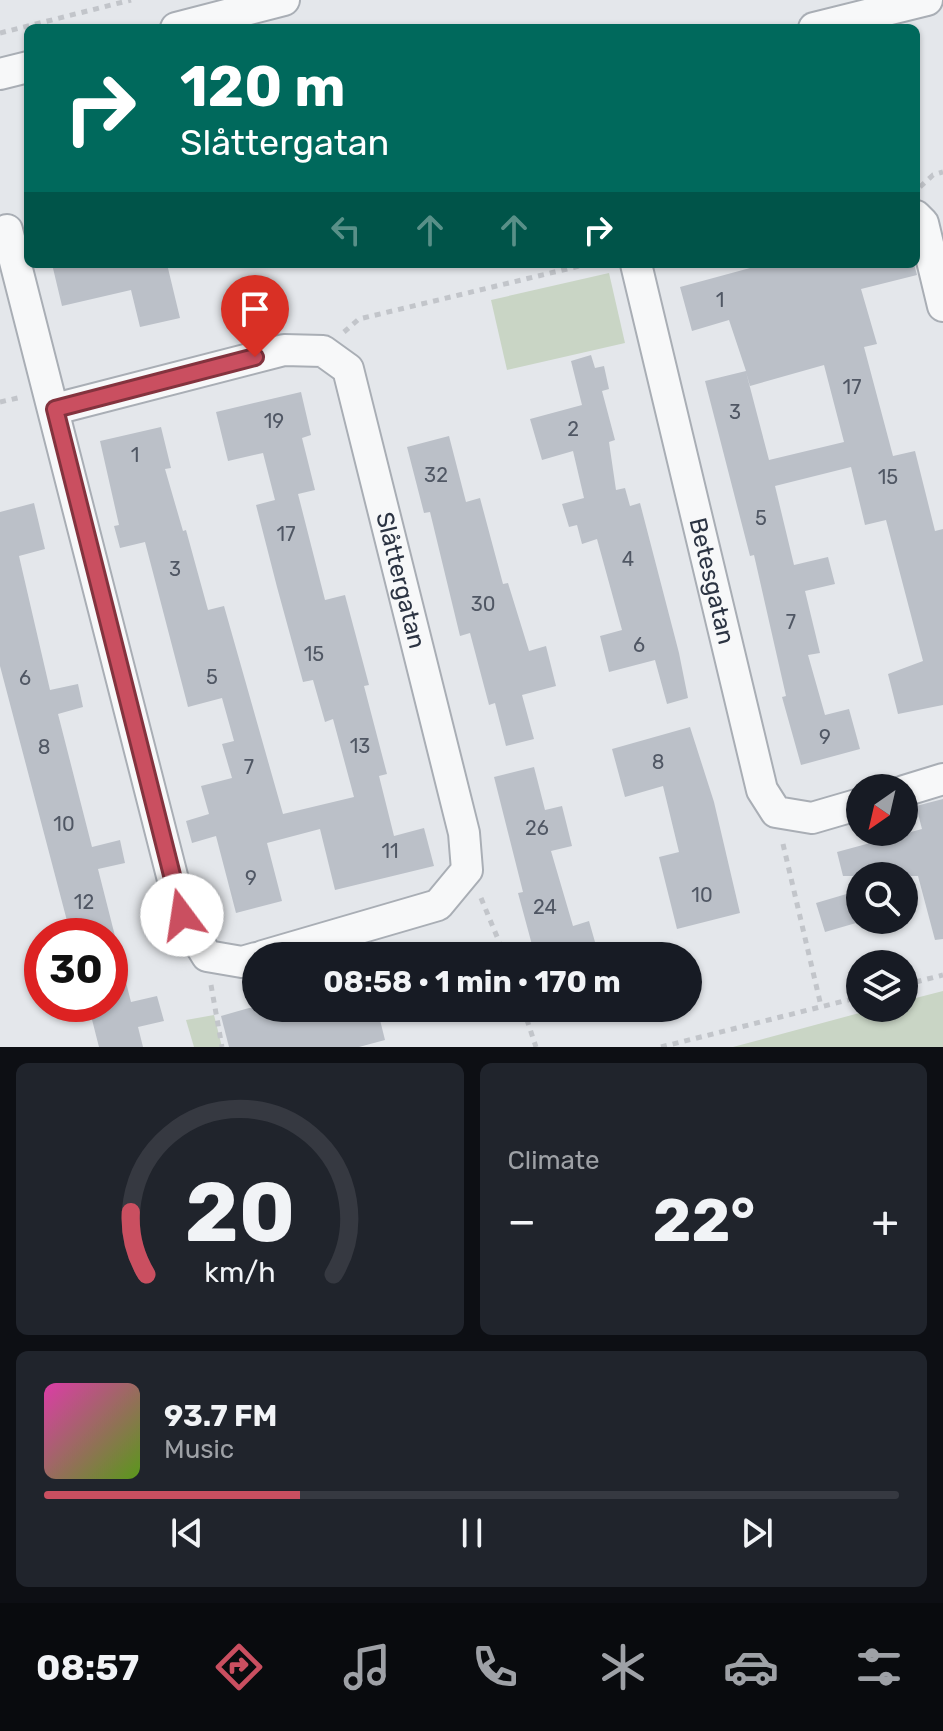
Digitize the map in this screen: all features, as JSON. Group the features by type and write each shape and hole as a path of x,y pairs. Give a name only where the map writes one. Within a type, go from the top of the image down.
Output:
{"street":[{"path":"191,24 284,0"},
{"path":"830,24 927,0"},
{"path":"0,74 24,68"},
{"path":"920,220 943,306"},
{"path":"12,229 182,915 207,956 242,962"},
{"name":"Betesgatan","path":"637,268 762,790 776,812"},
{"path":"55,409 284,350 323,351"},
{"name":"Slåttergatan","path":"323,351 348,369 464,833 467,870"},
{"path":"918,787 943,779"},
{"path":"776,812 812,818 846,808"},
{"path":"311,942 438,905 467,870"}],"path":[{"path":"36,24 131,0"},
{"path":"0,33 24,27"},
{"path":"920,186 933,175 943,172"},
{"path":"323,351 359,319 571,268"},
{"path":"776,812 821,1006"},
{"path":"467,870 500,942"},
{"path":"207,956 222,1047"},
{"path":"918,981 943,975"},
{"path":"661,1047 846,1000"},
{"path":"528,1022 536,1047"}],"green space":[{"path":"609,273 625,343 507,370 491,300"},
{"path":"943,991 943,1047 733,1047 846,1017 846,1022 918,1022 918,997"},
{"path":"214,1015 222,1047 194,1047 186,1020"}],"building":[{"path":"53,268 168,268 180,318 140,327 131,290 62,306"},
{"path":"750,268 915,268 917,275 861,289 877,344 864,347 893,456 915,451 935,531 943,529 943,705 898,714 888,674 923,661 886,520 865,525 851,467 775,486 794,565 828,557 835,584 805,591 820,653 808,655 825,715 849,709 860,749 801,765 782,697 786,696 754,555 750,556 705,381 746,371 729,320 692,331 680,287","holes":["824,365 844,442 769,460 746,372 750,386"]},
{"path":"591,355 595,368 604,366 609,389 602,391 615,440 609,442 616,490 625,488 630,506 640,503 679,653 688,698 667,704 655,660 609,672 600,636 622,630 597,539 582,544 577,525 569,527 562,504 584,498 573,451 542,460 530,419 582,405 571,361"},
{"path":"301,392 311,435 302,438 315,490 298,494 325,600 345,595 369,685 364,686 387,774 379,776 394,836 424,828 434,866 335,890 320,829 267,843 282,901 236,913 216,836 192,843 186,821 209,814 201,786 232,778 222,744 234,741 222,698 188,707 145,542 120,548 114,526 119,525 100,441 161,427 171,468 165,469 183,531 186,530 208,610 224,606 283,814 354,797 333,719 325,722 313,680 303,682 277,587 256,505 275,500 263,453 228,461 216,412"},
{"path":"449,436 466,502 480,498 503,584 508,583 529,651 546,646 556,686 522,695 534,739 506,746 495,703 489,705 470,633 460,636 430,512 424,513 407,447"},
{"path":"34,503 45,549 19,556 50,690 78,684 83,707 58,714 92,847 120,840 125,863 98,869 110,918 66,918 0,666 0,512"},
{"path":"690,727 714,802 740,913 677,929 659,857 679,852 663,786 625,797 612,749"},
{"path":"534,767 545,810 562,806 572,846 551,851 573,926 589,921 595,942 531,942 518,893 523,892 494,777"},
{"path":"943,799 943,939 935,940 918,876 918,862 846,862 846,876 843,876 837,852 859,846 918,846 918,830 922,829 918,805"},
{"path":"846,894 846,926 825,932 816,903"},
{"path":"128,990 131,1002 157,996 164,1021 138,1027 143,1047 99,1047 93,1022 128,1022"},
{"path":"242,1010 242,1022 380,1022 385,1040 359,1047 229,1047 221,1016"}],"route":[{"path":"182,915 55,409 255,357"}]}
